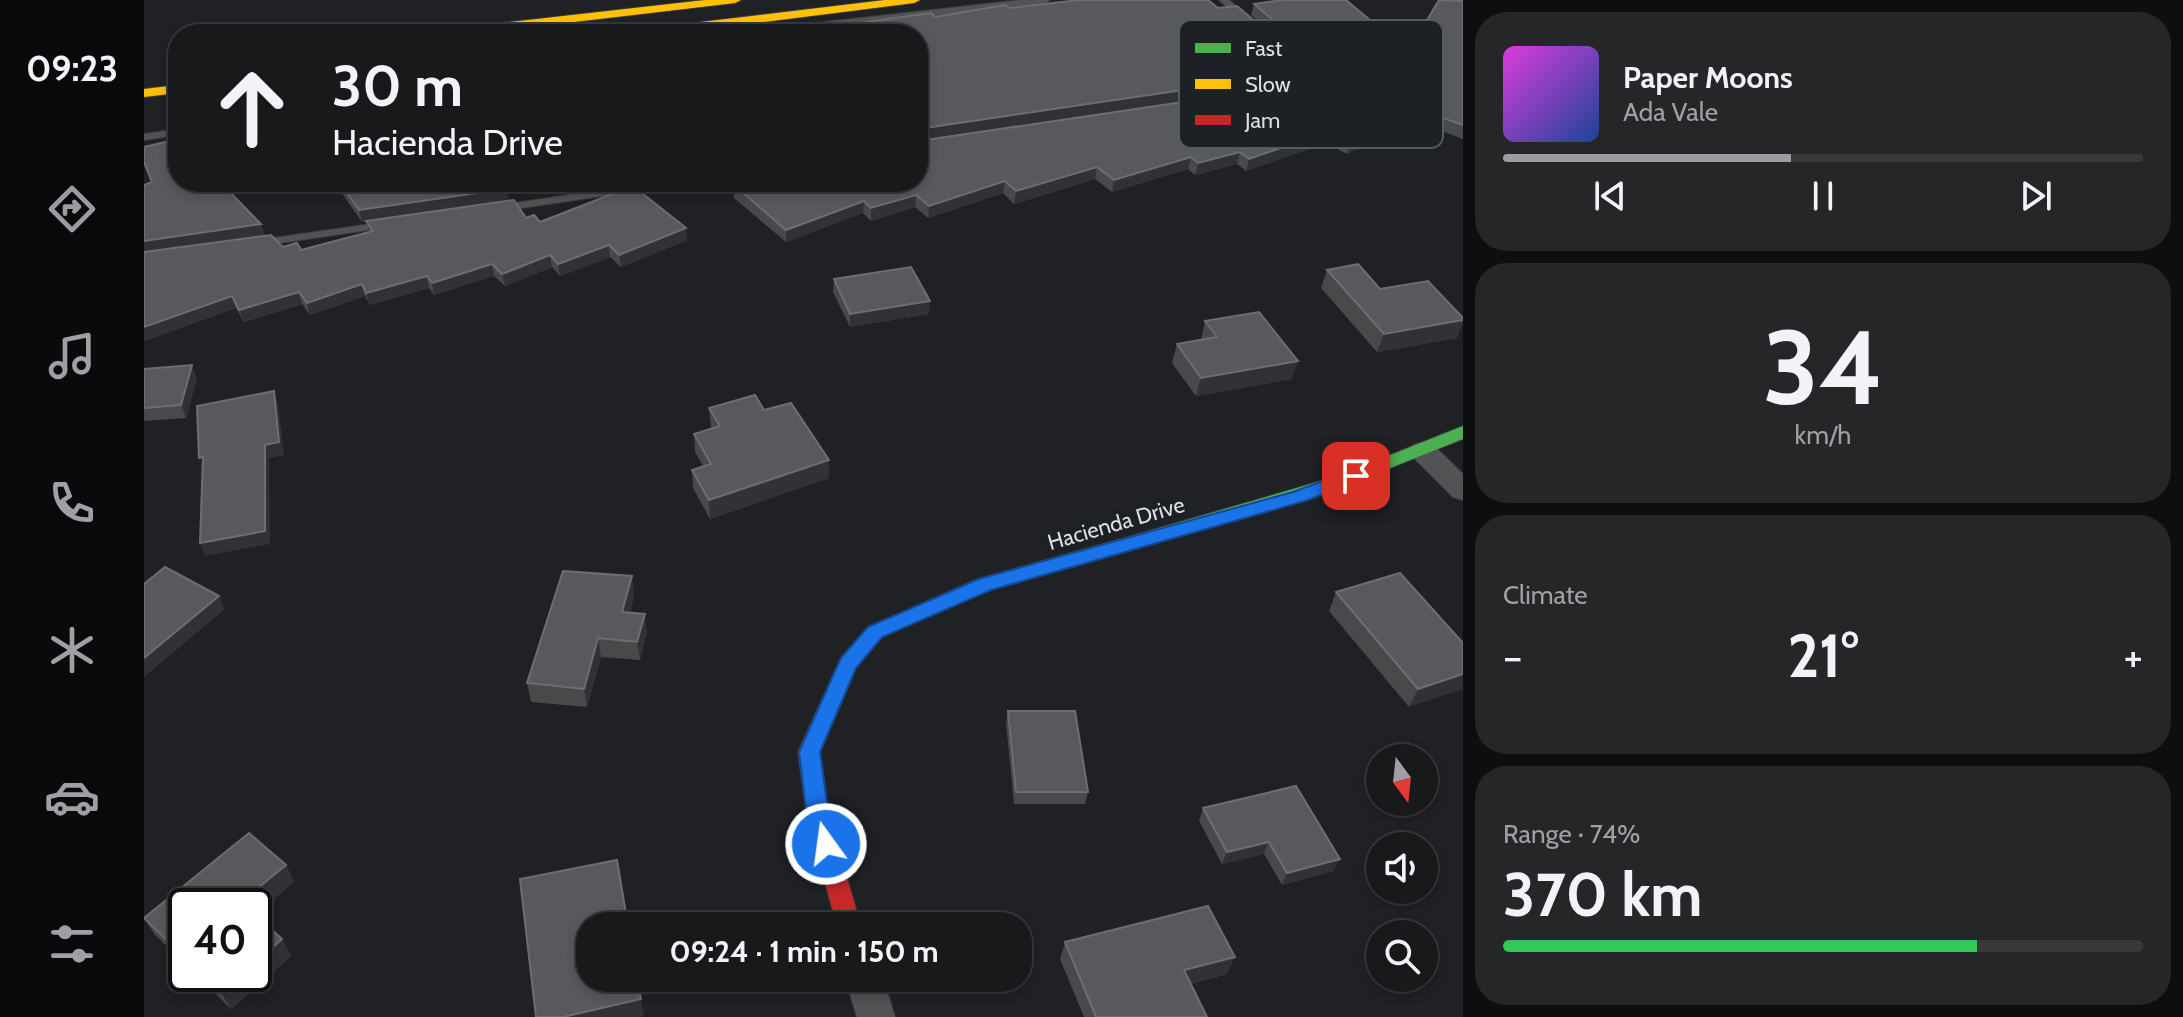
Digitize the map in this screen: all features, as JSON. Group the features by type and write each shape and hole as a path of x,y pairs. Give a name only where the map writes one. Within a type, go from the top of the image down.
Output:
{"street":[{"path":"527,24 735,0"},
{"path":"713,24 914,0"},
{"path":"144,93 168,90"},
{"name":"Hacienda Drive","path":"845,912 818,817 809,752 848,664 875,632 985,584 1298,497 1423,451 1463,432"},
{"path":"1423,451 1463,490"},
{"path":"868,992 876,1017"}],"lane":[{"path":"833,24 1045,0"},
{"path":"1224,0 1247,20"},
{"path":"144,137 168,133"},
{"path":"488,210 601,192"},
{"path":"253,244 394,224"}],"building":[{"path":"1079,0 1208,0 1218,8 1237,6 1253,20 1179,20 1179,91 928,128 928,24 852,24 931,13 935,17 1005,5 1009,8"},
{"path":"1283,0 1346,0 1370,20 1273,20 1254,4"},
{"path":"1439,0 1463,1 1463,125 1443,118 1443,20 1427,20"},
{"path":"1179,103 1179,148 1280,148 1249,159 1240,152 1198,163 1191,157 1114,180 1097,167 1016,191 1005,181 929,206 916,195 871,208 864,201 786,230 742,192 928,192 928,140"},
{"path":"168,141 168,192 230,192 261,224 144,241 144,185 152,182 144,162 144,147"},
{"path":"346,192 485,192 359,210"},
{"path":"618,192 641,192 686,228 619,255 609,245 558,264 550,255 502,274 492,264 432,283 427,276 366,293 362,284 307,303 299,292 239,310 232,296 144,327 144,252 271,235 283,247 297,243 301,250 373,231 366,221 514,200 526,218 534,215 540,222"},
{"path":"1358,264 1380,289 1428,281 1463,320 1384,334 1327,270"},
{"path":"911,267 930,301 850,314 834,279"},
{"path":"1259,312 1298,361 1201,378 1177,344 1217,337 1205,321"},
{"path":"192,365 181,405 144,408 144,369"},
{"path":"274,391 279,442 265,445 265,531 200,543 203,457 199,458 197,406"},
{"path":"755,395 764,410 791,403 829,460 709,500 692,470 711,464 694,434 720,426 709,408"},
{"path":"165,567 219,596 144,658 144,584"},
{"path":"563,571 632,576 622,612 645,614 637,642 598,638 584,689 527,683"},
{"path":"1400,573 1463,643 1463,674 1418,689 1336,592"},
{"path":"1008,711 1075,711 1088,792 1016,792"},
{"path":"1296,786 1340,859 1287,873 1269,842 1227,852 1203,808"},
{"path":"249,833 286,865 258,888 181,888"},
{"path":"617,860 626,912 576,912 576,992 640,992 641,999 563,1017 536,1017 520,879"},
{"path":"168,899 168,941 144,918"},
{"path":"1208,906 1235,957 1184,970 1207,1017 1096,1017 1065,942"},
{"path":"272,930 282,939 272,948"}],"traffic: fast":[{"path":"1139,541 1344,480 1463,432"}],"traffic: slow":[{"path":"527,24 735,0"},
{"path":"717,24 914,0"},
{"path":"144,93 168,90"}],"traffic: jam":[{"path":"845,912 818,817 809,752 848,664 875,632 985,584 1139,541"}],"route":[{"path":"826,844 818,817 809,752 848,664 875,632 985,584 1298,497 1356,476"}]}
